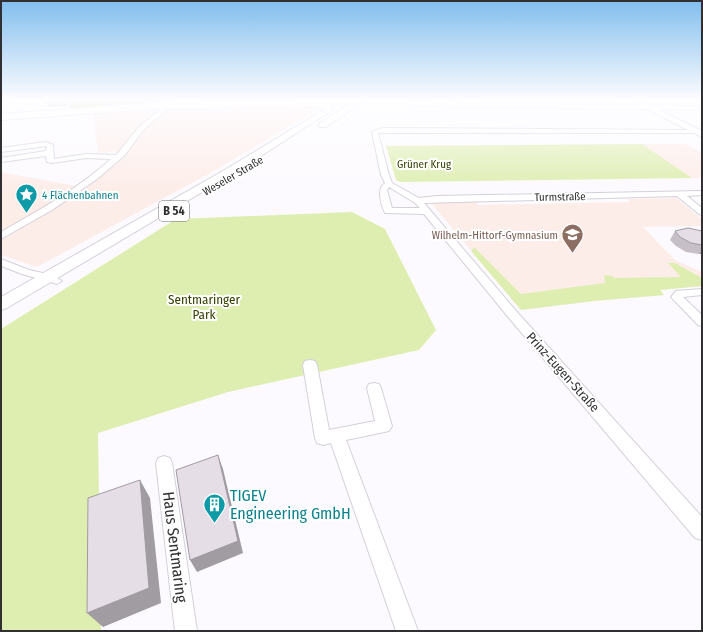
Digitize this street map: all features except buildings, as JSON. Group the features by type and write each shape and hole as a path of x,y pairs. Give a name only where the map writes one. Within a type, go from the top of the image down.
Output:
{"main road":[{"name":"Weseler Straße","path":"1,315 52,279 299,129"},
{"name":"Weseler Straße","path":"1,304 52,279 314,129"}],"street":[{"path":"1,236 68,195 98,174 117,157 141,129"},
{"path":"422,206 388,211 383,190 384,187 389,184 385,174 375,132 380,130 414,130 701,133"},
{"path":"1,150 46,144 50,145 50,160 52,161 86,156 117,157"},
{"path":"1,160 50,153"},
{"name":"Prinz-Eugen-Straße","path":"389,184 422,206 502,303 702,531"},
{"path":"678,193 702,212"},
{"name":"Turmstraße","path":"422,206 437,199 702,193"},
{"path":"1,262 26,272 52,279"},
{"path":"702,292 680,293 677,297 702,322"},
{"path":"310,365 323,438 384,426 374,388"},
{"path":"336,435 407,631"},
{"name":"Haus Sentmaring","path":"164,463 186,631"}],"shaded area":[{"path":"95,129 284,129 212,172 37,267 1,255 1,172 75,186 95,172 119,151 98,153"},
{"path":"641,144 687,144 702,153 702,178 692,178"},
{"name":"Wilhelm-Hittorf-Gymnasium","path":"676,198 702,219 702,226 643,227 675,260 702,272 702,286 660,290 664,295 594,301 521,310 431,203 477,202 478,205 630,202 628,199"}],"green space":[{"name":"Grüner Krug","path":"642,144 692,178 400,182 396,180 386,146"},
{"name":"Sentmaringer Park","path":"352,212 385,229 436,330 419,350 228,392 98,433 101,631 1,631 1,329 176,219"},
{"path":"474,247 521,294 605,283 604,275 612,276 614,278 681,277 668,263 675,263 702,278 702,286 660,290 664,295 594,301 521,310 471,251"}],"place":[{"name":"4 Flächenbahnen","path":"26,214"},
{"name":"Wilhelm-Hittorf-Gymnasium","path":"573,254"},
{"name":"TIGEV Engineering GmbH","path":"215,524"}]}
